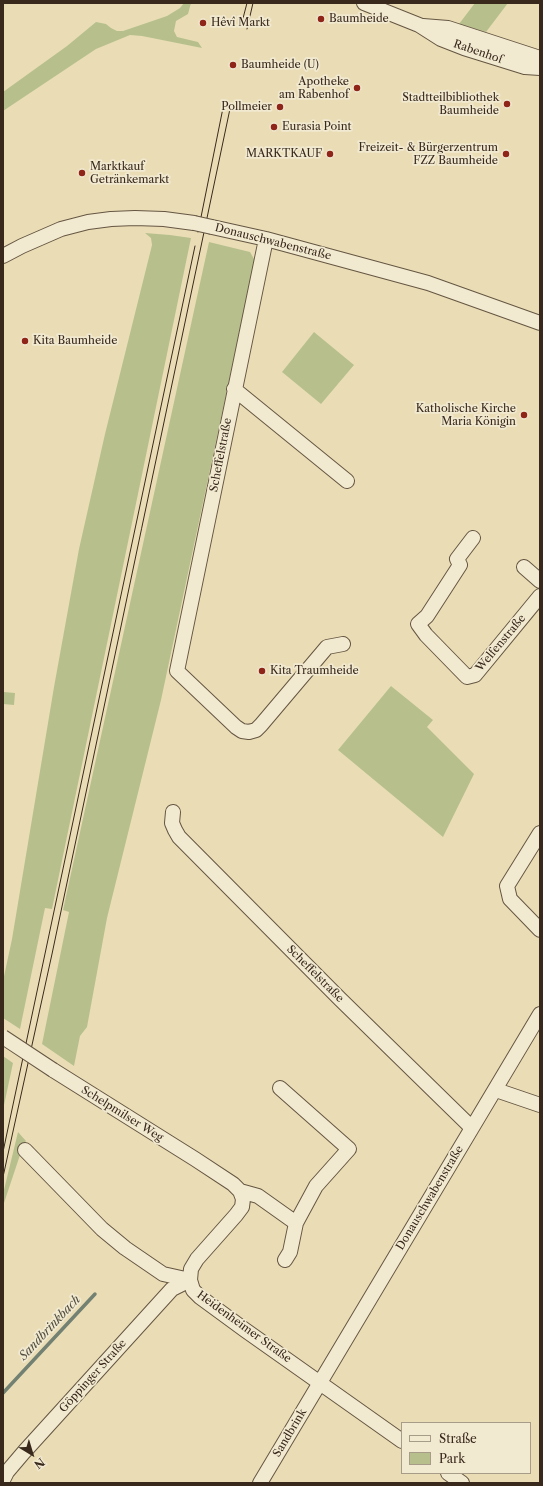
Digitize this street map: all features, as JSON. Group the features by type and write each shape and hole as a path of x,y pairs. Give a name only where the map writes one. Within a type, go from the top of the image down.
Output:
{"street":[{"name":"Rabenhof","path":"364,3 419,25 441,39 464,48 525,67 540,68"},
{"name":"Rabenhof","path":"419,25 448,28 540,58"},
{"name":"Donauschwabenstraße","path":"3,256 61,229 88,222 135,218 194,223 266,239 428,283 540,323"},
{"name":"Scheffelstraße","path":"266,239 177,671 236,727 242,731 249,732 256,730 261,725 327,647 342,644"},
{"path":"234,389 347,481"},
{"name":"Welfenstraße","path":"473,538 457,559 460,565 427,616 418,624 426,635 467,677 475,675 540,596"},
{"path":"524,567 540,581"},
{"name":"Scheffelstraße","path":"173,812 172,822 174,830 179,837 340,999 472,1128"},
{"path":"540,833 507,886 510,899 540,930"},
{"name":"Donauschwabenstraße","path":"320,1383 540,1014"},
{"name":"Schelpmilser Weg","path":"3,1037 233,1184 240,1191 258,1196 296,1223"},
{"path":"280,1088 349,1150 316,1186 296,1223 290,1252 285,1260"},
{"path":"496,1090 540,1105"},
{"name":"Heidenheimer Straße","path":"25,1150 102,1229 125,1248 163,1274 190,1280 193,1290 200,1297 401,1439"},
{"path":"190,1280 191,1269 197,1259 242,1207 243,1199 240,1191"},
{"name":"Göppinger Straße","path":"3,1480 7,1472 24,1452 172,1289 190,1280"},
{"name":"Sandbrink","path":"260,1483 320,1383"},
{"path":"449,1474 462,1483"}],"green space":[{"path":"184,3 191,3 188,14 176,21 174,31 177,37 198,42 202,48 130,35 96,49 3,111 3,92 67,46 96,22 106,24 117,31 123,31 167,16 180,8"},
{"path":"475,3 508,3 486,32 459,24"},
{"path":"145,233 191,238 52,909 45,908 20,1029 3,1018 3,981 12,939 54,687 79,549 105,434 152,245 151,238"},
{"path":"209,242 250,252 254,259 254,263 161,700 107,918 87,1027 80,1036 74,1066 42,1044 69,912 63,910"},
{"path":"314,332 354,365 321,404 282,372"},
{"path":"391,686 433,720 427,727 474,774 443,837 338,750"},
{"path":"4,692 15,693 14,705 3,704"},
{"path":"3,1056 13,1063 3,1110"},
{"path":"18,1132 26,1141 17,1151 20,1155 3,1206 3,1194"}],"waterway":[{"name":"Sandbrinkbach","path":"3,1393 95,1294"}],"tram line":[{"path":"241,26 247,3"},
{"path":"247,29 253,3"},
{"path":"198,232 224,103"},
{"path":"3,1177 52,954 231,104"},
{"path":"3,1152 195,246"}],"place":[{"name":"Baumheide","path":"321,19"},
{"name":"Hêvî Markt","path":"203,23"},
{"name":"Baumheide (U)","path":"233,65"},
{"name":"Apotheke am Rabenhof","path":"357,88"},
{"name":"Stadtteilbibliothek Baumheide","path":"507,104"},
{"name":"Pollmeier","path":"280,107"},
{"name":"Eurasia Point","path":"274,127"},
{"name":"MARKTKAUF","path":"330,154"},
{"name":"Freizeit- & Bürgerzentrum FZZ Baumheide","path":"506,154"},
{"name":"Marktkauf Getränkemarkt","path":"82,173"},
{"name":"Kita Baumheide","path":"25,341"},
{"name":"Katholische Kirche Maria Königin","path":"524,415"},
{"name":"Kita Traumheide","path":"262,671"}]}
